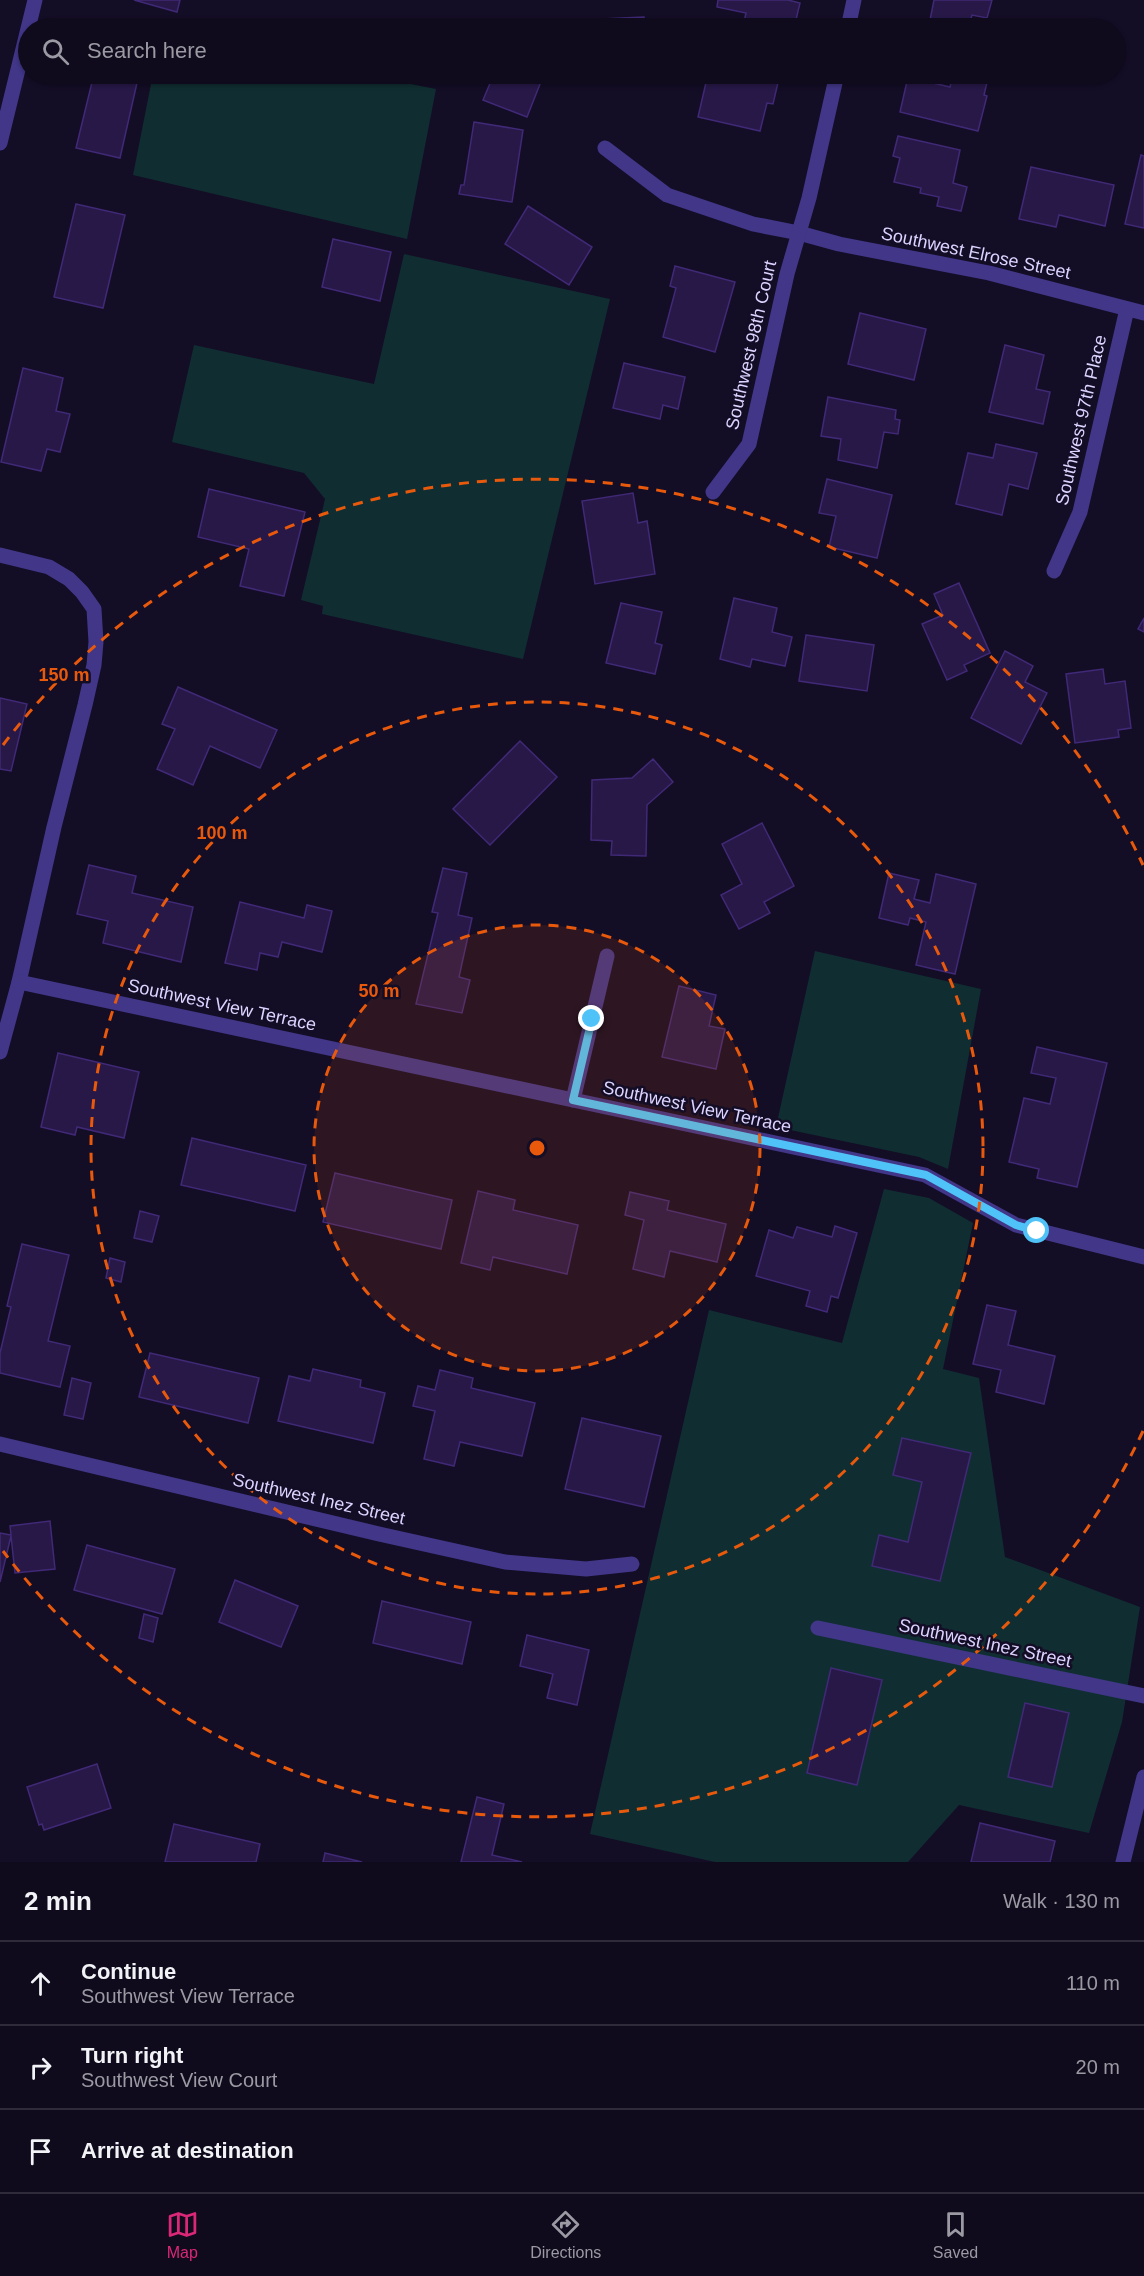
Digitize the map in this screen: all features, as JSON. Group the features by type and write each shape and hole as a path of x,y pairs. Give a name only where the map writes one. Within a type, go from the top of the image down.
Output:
{"street":[{"path":"30,18 34,0"},
{"path":"850,18 854,0"},
{"path":"0,143 18,67"},
{"name":"Southwest 98th Court","path":"713,492 748,444 787,274 809,198 835,84"},
{"name":"Southwest Elrose Street","path":"605,148 667,195 753,225 989,273 1144,313"},
{"name":"Southwest 97th Place","path":"1054,571 1080,512 1126,309"},
{"path":"0,555 49,567 76,586 94,609 96,642 94,665 85,705 54,827 20,982 0,1052"},
{"path":"573,1100 607,956"},
{"name":"Southwest View Terrace","path":"20,982 926,1175 1016,1225 1144,1257"},
{"name":"Southwest Inez Street","path":"0,1444 368,1532 505,1562 586,1569 632,1564"},
{"name":"Southwest Inez Street","path":"818,1628 1144,1696"},
{"path":"1123,1862 1144,1777"}],"green space":[{"path":"151,84 411,84 436,89 407,239 133,175"},
{"path":"404,254 610,299 523,659 322,614 323,606 301,600 325,499 304,473 172,442 194,345 374,384"},
{"path":"815,951 981,989 948,1169 919,1157 776,1127"},
{"path":"884,1189 929,1198 973,1223 943,1369 979,1378 1005,1557 1140,1607 1122,1722 1089,1833 959,1805 908,1862 715,1862 590,1834 709,1310 842,1343"}],"building":[{"path":"134,0 180,0 177,12"},
{"path":"718,0 788,0 800,3 796,18 745,18 746,13 717,7"},
{"path":"934,0 992,0 987,18 972,15 971,18 930,18"},
{"path":"92,84 137,84 120,158 76,148"},
{"path":"490,84 540,84 527,117 483,100"},
{"path":"706,84 778,84 773,104 767,103 760,131 698,117"},
{"path":"906,84 937,84 950,87 951,84 987,84 984,95 987,96 978,131 900,112"},
{"path":"474,122 523,130 512,202 459,194 461,185 464,185"},
{"path":"898,136 960,150 953,183 967,187 961,211 937,206 939,197 920,193 921,188 894,182 900,158 893,156"},
{"path":"1141,155 1144,156 1144,228 1125,224"},
{"path":"1031,167 1114,185 1105,226 1059,215 1056,227 1019,219"},
{"path":"76,204 125,215 103,308 54,297"},
{"path":"528,206 592,247 569,285 505,244"},
{"path":"333,239 391,252 380,301 322,287"},
{"path":"675,266 735,282 715,352 663,337 676,288 670,286"},
{"path":"860,313 926,329 914,380 848,364"},
{"path":"1005,345 1044,355 1036,389 1050,392 1043,424 989,412"},
{"path":"624,363 685,377 678,409 663,405 660,419 613,408"},
{"path":"23,368 63,378 56,411 70,414 60,452 47,449 41,471 1,462"},
{"path":"828,397 896,410 895,419 900,420 898,434 884,432 877,468 838,460 841,439 821,436"},
{"path":"996,444 1037,453 1028,489 1009,484 1002,515 956,504 968,453 993,458"},
{"path":"827,479 892,495 877,558 829,547 836,516 819,513"},
{"path":"209,489 305,512 284,596 240,586 249,549 198,537"},
{"path":"633,493 638,523 647,521 655,574 595,584 582,501"},
{"path":"959,583 990,653 964,665 967,671 947,680 922,624 943,615 934,594"},
{"path":"734,598 777,608 772,632 792,637 785,666 752,659 750,667 720,659"},
{"path":"621,603 662,612 655,643 662,645 655,674 606,663"},
{"path":"1144,618 1144,632 1138,629"},
{"path":"806,635 874,645 867,691 799,681"},
{"path":"1005,651 1033,666 1025,682 1047,693 1021,744 971,718"},
{"path":"1103,669 1105,684 1125,681 1131,728 1118,730 1119,737 1075,743 1066,674"},
{"path":"178,687 277,730 260,768 210,746 193,785 157,769 175,729 162,724"},
{"path":"0,698 27,704 11,771 0,769"},
{"path":"520,741 557,777 490,845 453,809"},
{"path":"653,759 673,782 647,805 646,856 611,855 612,841 591,840 592,780 632,778"},
{"path":"762,823 794,886 764,902 770,913 739,929 721,895 742,884 722,844"},
{"path":"89,865 136,876 132,893 193,907 181,962 103,943 108,921 77,914"},
{"path":"443,868 467,873 458,915 472,918 459,977 470,980 462,1013 416,1004 438,913 432,912"},
{"path":"889,873 919,880 914,899 930,903 936,874 976,884 955,974 916,965 926,922 910,918 908,925 879,918"},
{"path":"240,902 304,918 307,905 332,911 322,952 282,942 278,957 260,953 257,970 225,963"},
{"path":"679,986 716,995 709,1026 725,1029 716,1069 662,1057"},
{"path":"1037,1047 1107,1063 1077,1187 1037,1178 1039,1169 1009,1162 1024,1098 1050,1104 1056,1078 1031,1073"},
{"path":"58,1053 139,1072 124,1138 77,1127 75,1135 41,1127"},
{"path":"192,1138 306,1165 295,1211 181,1185"},
{"path":"335,1173 452,1200 441,1249 323,1222"},
{"path":"478,1191 515,1200 513,1210 578,1225 567,1274 493,1257 490,1270 461,1263"},
{"path":"630,1192 669,1201 667,1210 726,1224 717,1262 670,1251 664,1277 633,1269 644,1220 625,1215"},
{"path":"140,1211 159,1216 152,1242 134,1238"},
{"path":"835,1226 857,1233 838,1298 831,1296 827,1312 806,1306 810,1291 756,1276 769,1230 793,1238 797,1227 832,1237"},
{"path":"22,1244 69,1255 48,1341 70,1346 60,1387 0,1373 0,1353 11,1307 7,1306"},
{"path":"110,1258 125,1262 121,1282 106,1278"},
{"path":"987,1305 1016,1311 1008,1345 1055,1356 1044,1404 996,1392 1001,1370 973,1364"},
{"path":"150,1353 259,1378 248,1423 139,1397"},
{"path":"313,1369 361,1380 360,1387 385,1393 373,1443 278,1421 289,1376 310,1381"},
{"path":"440,1370 473,1378 471,1388 535,1403 522,1456 460,1442 454,1466 424,1459 435,1411 413,1406 418,1386 435,1390"},
{"path":"72,1378 91,1383 83,1419 64,1415"},
{"path":"582,1418 661,1436 644,1507 565,1489"},
{"path":"902,1438 971,1453 940,1581 872,1566 879,1535 908,1542 922,1482 893,1475"},
{"path":"50,1521 55,1569 15,1573 11,1536 0,1582 0,1533 11,1535 10,1526"},
{"path":"87,1545 175,1569 162,1614 74,1590"},
{"path":"235,1580 298,1606 281,1647 219,1622"},
{"path":"382,1601 471,1622 462,1664 373,1643"},
{"path":"144,1614 158,1618 153,1642 139,1638"},
{"path":"527,1635 589,1650 577,1705 547,1698 553,1674 520,1666"},
{"path":"831,1668 882,1680 857,1785 807,1773"},
{"path":"1025,1703 1069,1713 1052,1787 1008,1777"},
{"path":"97,1764 111,1808 44,1830 42,1824 39,1825 27,1787"},
{"path":"477,1797 504,1804 492,1855 522,1862 461,1862"},
{"path":"980,1823 1055,1841 1050,1862 971,1862"},
{"path":"174,1824 260,1844 256,1862 165,1862"},
{"path":"325,1853 362,1862 323,1862"}],"route":[{"path":"592,1019 573,1100 926,1175 1016,1225 1037,1231"}]}
